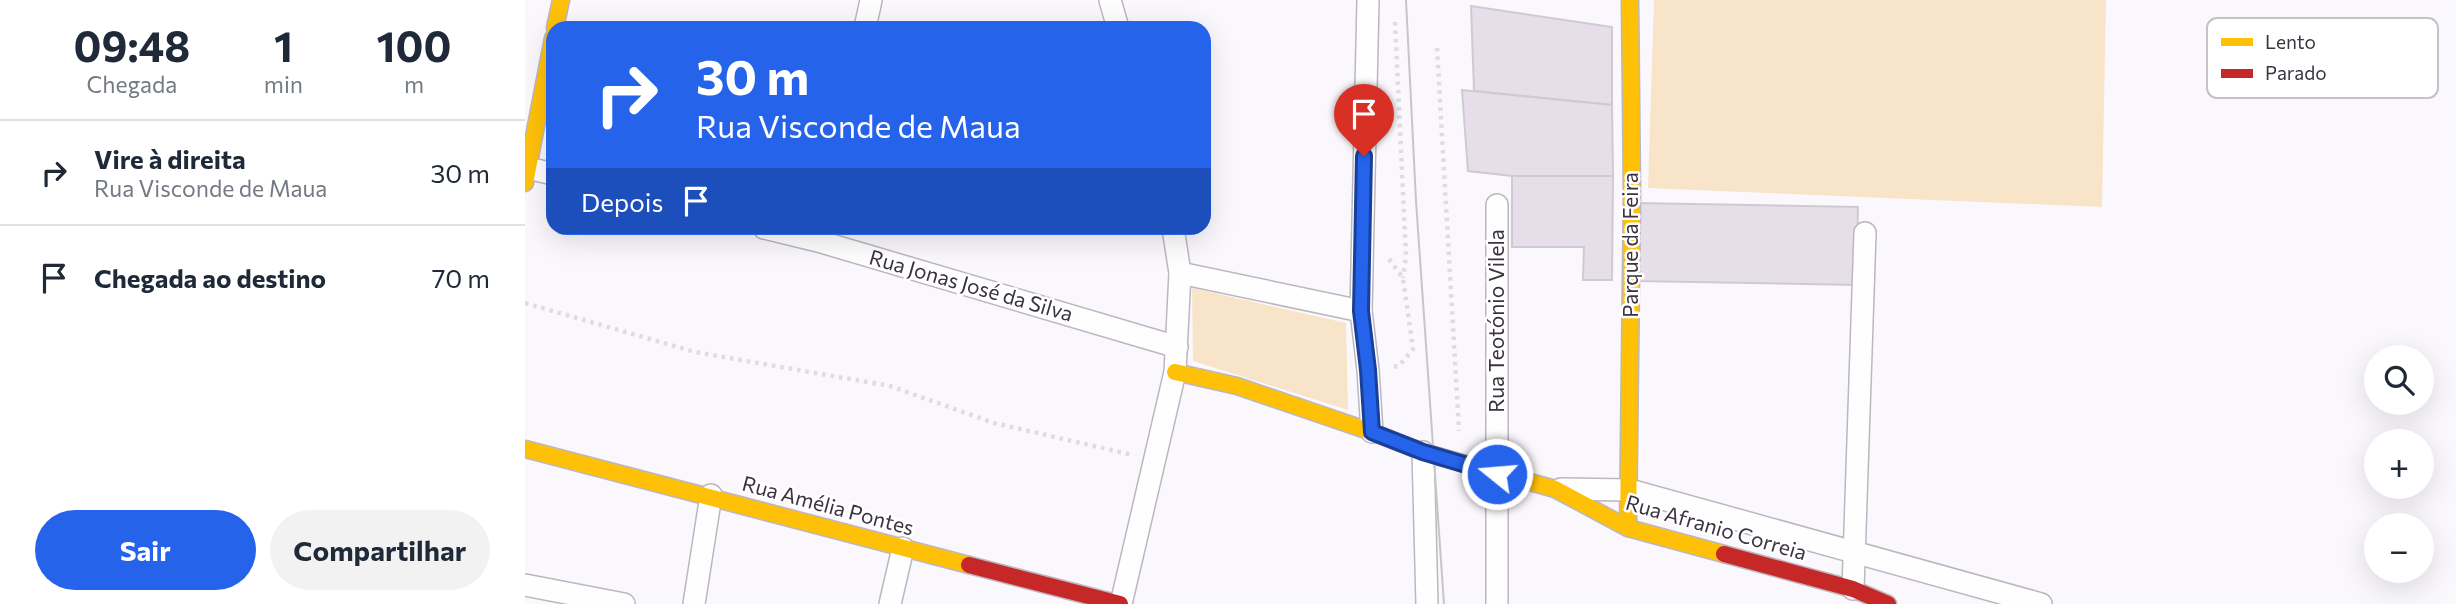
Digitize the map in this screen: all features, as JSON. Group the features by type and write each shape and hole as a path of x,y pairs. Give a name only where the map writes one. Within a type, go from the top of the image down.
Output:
{"street":[{"path":"556,21 561,0"},
{"path":"866,21 871,0"},
{"path":"1110,0 1116,21"},
{"path":"1368,0 1361,311 1372,432"},
{"name":"Parque da Feira","path":"1628,528 1632,207 1630,0"},
{"path":"546,59 533,97 526,176 546,175"},
{"name":"Rua Teotónio Vilela","path":"1497,205 1497,604"},
{"path":"1853,589 1865,233"},
{"name":"Rua Jonas José da Silva","path":"822,235 1177,347"},
{"path":"1121,604 1175,372 1180,272 1174,235"},
{"path":"1180,272 1361,311"},
{"name":"Rua Afranio Correia","path":"1175,372 1237,386 1423,452 1555,489 1628,528 1853,589 1888,604"},
{"name":"Rua Amélia Pontes","path":"525,449 711,495 1121,604"},
{"path":"1423,452 1427,604"},
{"path":"1555,489 1630,490 1853,552 1970,595 2041,604"},
{"path":"694,604 711,495"},
{"path":"890,604 903,548"},
{"path":"525,585 624,604"}],"path":[{"path":"1368,370 1399,366 1413,349 1403,278 1406,256 1394,16"},
{"path":"1437,48 1459,426"},
{"path":"1389,66 1397,65"},
{"path":"1389,248 1389,262 1403,278"},
{"path":"525,303 695,352 890,386 994,423 1155,460"}],"shaded area":[{"path":"1654,0 2106,0 2102,207 1648,188"},
{"path":"1192,288 1346,323 1348,410 1193,361"}],"building":[{"path":"1471,6 1612,27 1612,105 1474,91"},
{"path":"1462,90 1612,105 1613,176 1512,176 1468,171"},
{"path":"1512,176 1613,176 1612,280 1583,280 1584,247 1512,247"},
{"path":"1636,203 1858,207 1856,285 1635,281"}],"tram line":[{"path":"1406,0 1416,201 1444,604"}],"traffic: slow":[{"path":"556,21 561,0"},
{"path":"1628,528 1632,194 1630,0"},
{"path":"525,183 546,74"},
{"path":"1175,372 1237,386 1423,452 1555,489 1628,528 1724,554"},
{"path":"525,449 969,565"}],"traffic: jam":[{"path":"1724,554 1853,589 1888,604"},
{"path":"969,565 1120,604"}],"route":[{"path":"1364,156 1361,311 1372,432 1423,452 1497,474"}]}
